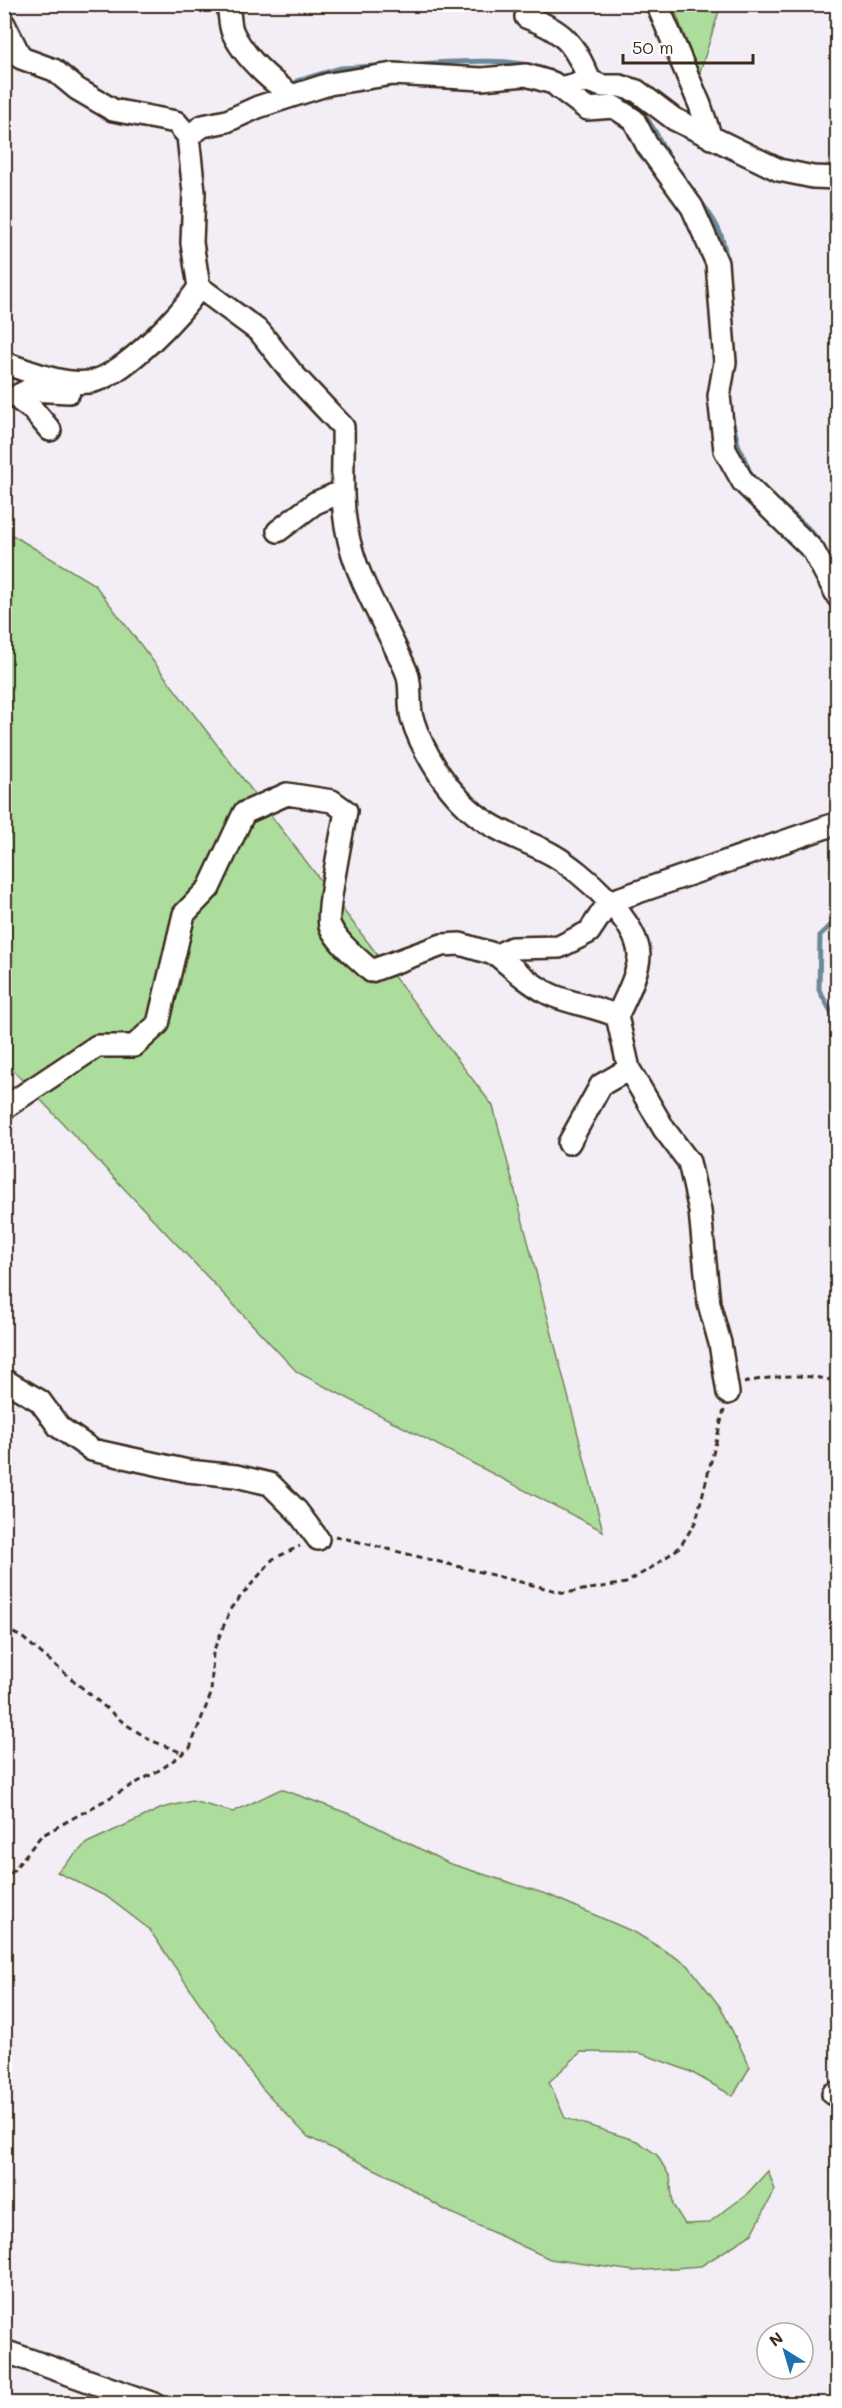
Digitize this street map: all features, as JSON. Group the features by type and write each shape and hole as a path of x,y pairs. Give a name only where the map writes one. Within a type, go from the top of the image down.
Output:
{"street":[{"path":"228,4 232,32 272,81 291,95"},
{"path":"657,4 700,105 711,138"},
{"path":"526,17 550,26 570,42 590,81"},
{"path":"4,24 21,58 54,70 77,89 113,110 176,122 188,135 194,192 192,243 199,287 189,305 122,366 73,392 29,390 15,397 33,410 50,430"},
{"path":"188,135 203,126 226,121 291,95 329,84 393,74 470,78 526,75 553,83 587,109 614,107 634,120 647,145 693,207 717,263 725,362 719,396 725,450 743,482 813,550 837,597"},
{"path":"559,88 590,81 602,86 620,86 637,91 674,119 779,170 813,177 837,178"},
{"path":"199,287 260,332 292,373 343,427 343,491 347,533 360,571 408,676 412,717 425,748 441,776 461,801 487,823 554,856 582,876 609,902 633,932 639,956 628,992 617,1016 629,1069 664,1129 689,1162 700,1211 709,1304 720,1343 728,1393"},
{"path":"4,363 59,381 92,382"},
{"path":"278,531 315,503 343,491"},
{"path":"4,1108 97,1046 134,1046 158,1024 184,914 209,888 244,813 287,794 332,801 346,811 329,924 339,941 371,971 442,945 460,944 497,955 525,978 554,996 597,1007 617,1016"},
{"path":"497,955 512,948 559,947 589,932 609,902 837,823"},
{"path":"569,1143 601,1085 629,1069"},
{"path":"4,1380 40,1401 59,1427 92,1450 188,1471 236,1476 270,1484 297,1511 318,1539"},
{"path":"4,2351 154,2403"}],"path":[{"path":"122,4 148,9 155,4"},
{"path":"4,1882 41,1836 163,1768 190,1748 211,1694 213,1652 231,1608 273,1559 329,1534 565,1593 626,1582 654,1566 680,1547 696,1521 728,1393 740,1384 759,1379 806,1376 837,1382"},
{"path":"4,1628 23,1638 124,1723 150,1740 183,1753"}],"green space":[{"path":"673,5 721,5 699,75"},
{"path":"4,530 95,585 493,1106 603,1531 297,1372 5,1062"},
{"path":"281,1789 355,1816 448,1863 549,1895 636,1933 688,1965 721,2008 750,2067 733,2096 689,2071 640,2053 581,2052 549,2082 565,2118 637,2141 657,2155 670,2177 673,2205 685,2224 708,2223 745,2196 768,2171 775,2190 752,2234 701,2266 634,2271 550,2259 445,2210 395,2179 308,2137 262,2088 216,2027 149,1929 107,1897 57,1872 87,1843 162,1808 192,1801 233,1812"}],"waterway":[{"path":"401,65 479,61 520,63 552,73"},
{"path":"297,81 341,68 392,65"},
{"path":"584,90 615,97 636,107 656,132 671,162"},
{"path":"698,198 718,229 724,245 727,265"},
{"path":"731,415 738,444 752,477"},
{"path":"778,502 811,532 826,553"},
{"path":"838,919 820,935 819,990 838,1024"}]}
